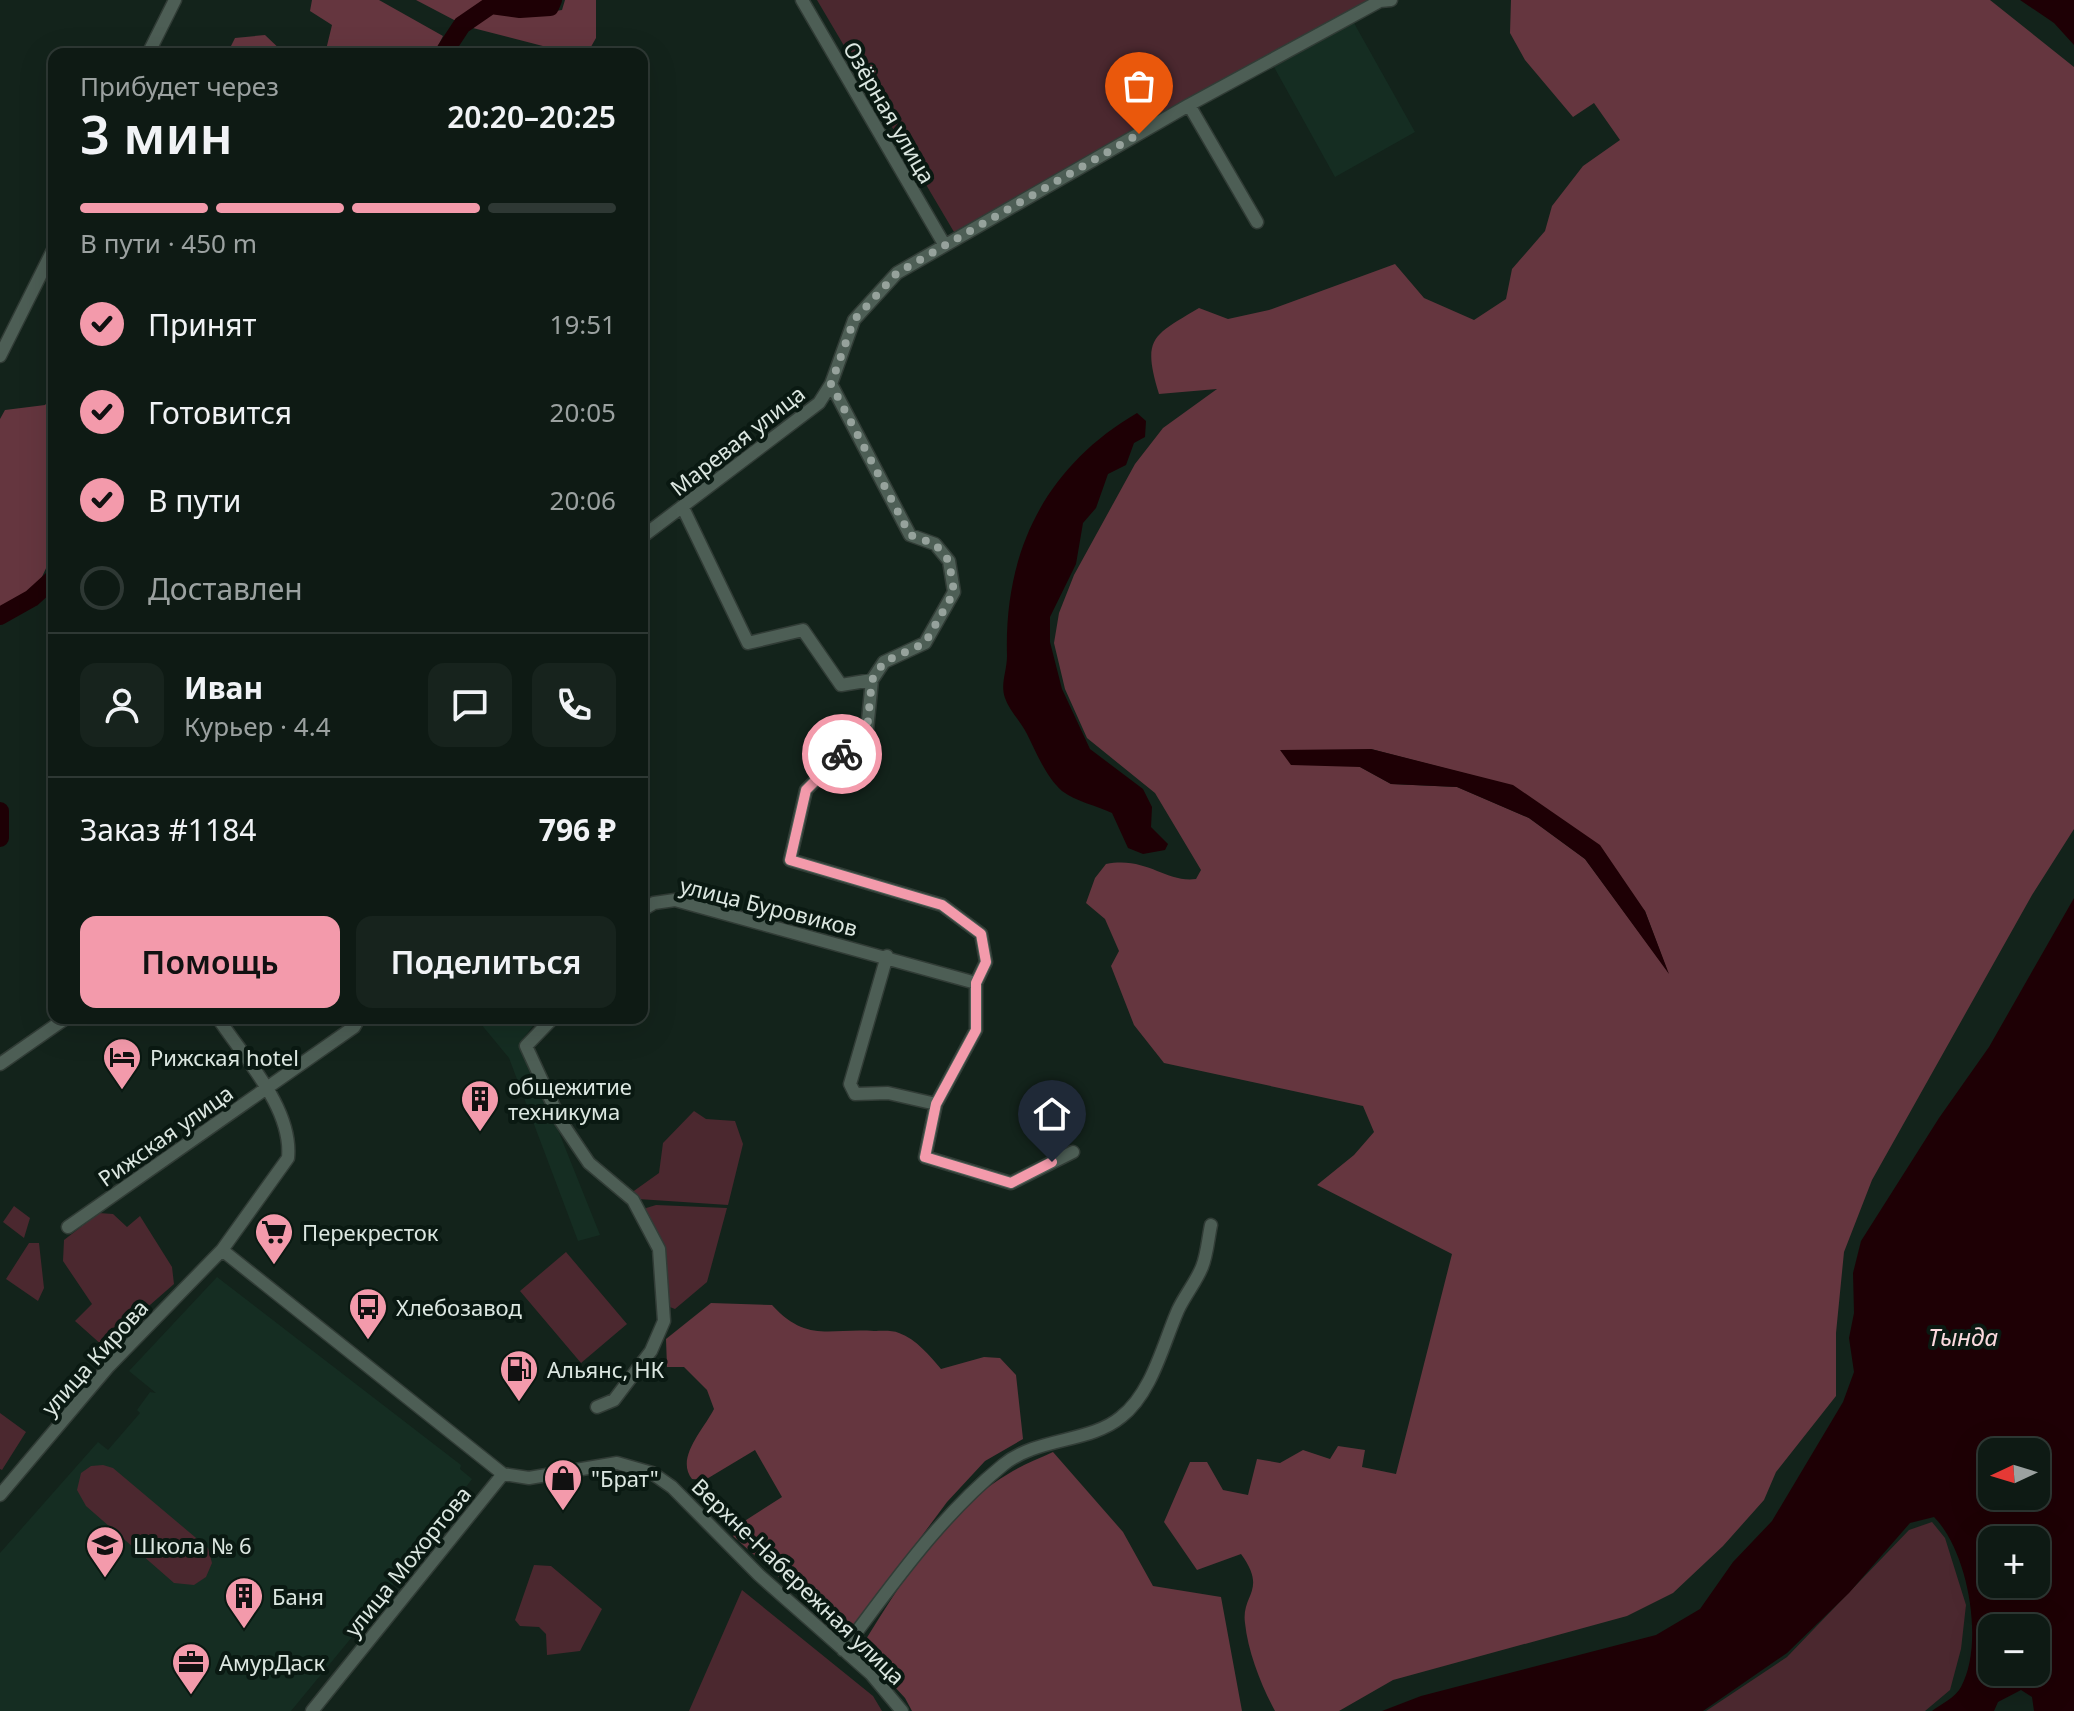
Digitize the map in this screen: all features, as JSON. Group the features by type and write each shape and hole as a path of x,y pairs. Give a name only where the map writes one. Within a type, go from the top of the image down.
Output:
{"street":[{"path":"151,48 175,0"},
{"name":"Озёрная улица","path":"802,0 944,244"},
{"name":"Маревая улица","path":"648,533 819,403 831,384 854,320 897,273 1189,105 1380,1 1391,0"},
{"path":"1189,105 1257,222"},
{"path":"0,356 48,260"},
{"path":"831,384 910,535 935,544 949,561 954,592 925,643 884,662 872,680 867,730 806,790 790,860 942,905 981,934 986,962 976,983 976,1030 936,1104 925,1157 1011,1183 1073,1152"},
{"path":"683,508 748,643 803,630 841,685 872,680"},
{"name":"улица Буровиков","path":"648,906 675,900 976,983"},
{"path":"887,956 850,1084 855,1094 888,1093 936,1104"},
{"path":"0,1064 57,1024"},
{"name":"улица Кирова","path":"0,1495 5,1477 222,1250 288,1158 286,1125 222,1024"},
{"name":"Рижская улица","path":"68,1227 356,1024"},
{"path":"547,1024 526,1046 554,1108 589,1163 633,1200 659,1249 664,1321 651,1351 614,1400 597,1407"},
{"path":"843,1650 923,1544 963,1499 1007,1462 1049,1441 1091,1432 1121,1417 1146,1385 1179,1307 1202,1267 1211,1225"},
{"path":"222,1250 503,1474"},
{"name":"Верхне-Набережная улица","path":"503,1474 529,1478 617,1463 652,1473 672,1487 759,1575 871,1674 902,1711"},
{"name":"улица Мохортова","path":"312,1711 503,1474"}],"shaded area":[{"path":"312,0 379,0 443,36 437,48 326,48 332,25 310,11"},
{"path":"416,0 488,0 456,21"},
{"path":"565,0 596,0 596,38 590,48 550,48 469,27 497,10 527,15 562,10"},
{"path":"817,0 1369,0 954,232"},
{"path":"1511,0 1990,0 2074,67 2074,829 2032,895 1872,1180 1844,1252 1836,1333 1836,1396 1776,1472 1764,1500 1723,1546 1673,1593 1627,1616 1393,1680 1339,1711 1275,1711 1256,1668 1245,1623 1253,1584 1249,1566 1241,1554 1197,1570 1164,1522 1190,1462 1207,1462 1223,1490 1248,1495 1257,1459 1280,1463 1303,1450 1330,1459 1338,1446 1365,1450 1362,1467 1396,1474 1452,1254 1317,1185 1354,1155 1374,1132 1363,1106 1164,1063 1134,1025 1111,966 1119,951 1105,919 1086,903 1095,878 1106,864 1144,866 1185,879 1196,879 1201,870 1155,793 1087,738 1065,689 1054,643 1059,613 1074,575 1135,464 1163,428 1217,389 1159,394 1151,361 1152,350 1155,340 1171,325 1199,308 1228,319 1269,310 1395,264 1424,298 1474,320 1506,299 1512,269 1545,231 1552,206 1583,166 1620,140 1594,103 1573,117 1525,60 1510,33","holes":["1371,749 1513,786 1645,911 1667,970 1585,859 1529,818 1457,787 1391,784 1360,767"]},
{"path":"1354,23 1415,132 1335,177 1274,67"},
{"path":"265,35 279,48 230,48 235,38"},
{"path":"48,401 48,564 41,579 25,596 0,607 0,419 5,410 45,405"},
{"path":"481,1024 534,1024 522,1040 600,1235 578,1241 509,1058"},
{"path":"694,1111 706,1119 735,1121 743,1144 728,1205 638,1199 631,1193 659,1173 663,1143"},
{"path":"656,1205 727,1208 707,1282 675,1309 667,1306 660,1240 643,1209"},
{"path":"14,1206 30,1218 24,1238 3,1222"},
{"path":"99,1213 113,1214 127,1227 140,1216 172,1267 174,1284 103,1346 75,1321 92,1304 63,1261 64,1240"},
{"path":"29,1243 39,1243 44,1288 38,1301 6,1279"},
{"path":"566,1252 627,1324 581,1363 520,1291"},
{"path":"217,1277 461,1465 460,1469 472,1479 371,1614 291,1711 0,1711 0,1553 98,1442 108,1450 140,1413 137,1410 150,1392 156,1393 129,1371"},
{"path":"711,1303 772,1305 796,1325 819,1331 896,1332 917,1344 941,1369 984,1357 1000,1358 1016,1375 1023,1439 985,1461 947,1502 855,1626 836,1628 733,1536 743,1522 782,1497 755,1450 705,1480 692,1479 688,1471 689,1453 714,1409 707,1390 684,1367 667,1367 666,1339"},
{"path":"0,1413 26,1432 2,1470 0,1469"},
{"path":"1053,1452 1123,1532 1153,1586 1221,1597 1242,1711 912,1711 905,1698 860,1649 890,1600 943,1529 985,1490 1024,1465"},
{"path":"91,1466 113,1468 208,1548 212,1563 206,1577 194,1585 174,1583 86,1506 77,1490 81,1473"},
{"path":"1932,1522 1945,1538 1966,1605 1961,1649 1950,1690 1925,1711 1706,1711 1787,1657 1909,1530"},
{"path":"534,1565 551,1566 602,1609 580,1651 547,1655 546,1634 539,1627 520,1626 515,1620"},
{"path":"742,1590 873,1696 882,1711 689,1711"}],"water":[{"path":"2020,0 2074,0 2074,45 2054,23"},
{"path":"1137,413 1146,421 1145,437 1134,443 1126,465 1108,474 1096,508 1083,523 1076,564 1050,617 1050,642 1062,689 1090,749 1143,789 1152,807 1151,827 1168,844 1165,850 1143,854 1128,848 1112,813 1073,798 1056,785 1009,707 1003,688 1013,581 1036,515 1077,459"},
{"path":"1371,749 1513,785 1600,845 1645,911 1669,974 1585,859 1529,818 1457,787 1391,784 1360,767 1291,765 1280,750"},
{"name":"Тында","path":"2074,898 2074,1711 2034,1711 2032,1697 2021,1690 1998,1702 1994,1711 1932,1711 1959,1691 1972,1647 1972,1623 1964,1574 1946,1532 1934,1517 1910,1523 1849,1593 1787,1653 1703,1711 1382,1711 1421,1696 1656,1635 1700,1609 1733,1562 1772,1521 1843,1402 1854,1372 1849,1338 1854,1313 1853,1273 1861,1241 1939,1118 1989,1047"}],"waterway":[{"path":"447,48 462,25 491,5 520,9 550,7 553,0"},
{"path":"0,616 32,598 48,583"},
{"path":"0,811 0,838"}],"way so far":[{"path":"842,754 867,730 872,680 884,662 925,643 954,592 949,561 935,544 910,535 831,384 854,320 897,273 1139,134"}],"place":[{"name":"Рижская hotel","path":"122,1091"},
{"name":"общежитие техникума","path":"480,1133"},
{"name":"Перекресток","path":"274,1266"},
{"name":"Хлебозавод","path":"368,1341"},
{"name":"Альянс, НК","path":"519,1403"},
{"name":"\"Брат\"","path":"563,1512"},
{"name":"Школа № 6","path":"105,1579"},
{"name":"Баня","path":"244,1630"},
{"name":"АмурДаск","path":"191,1696"}],"route":[{"path":"842,754 806,790 790,860 942,905 981,934 986,962 976,983 976,1030 936,1104 925,1157 1011,1183 1052,1162"}]}
